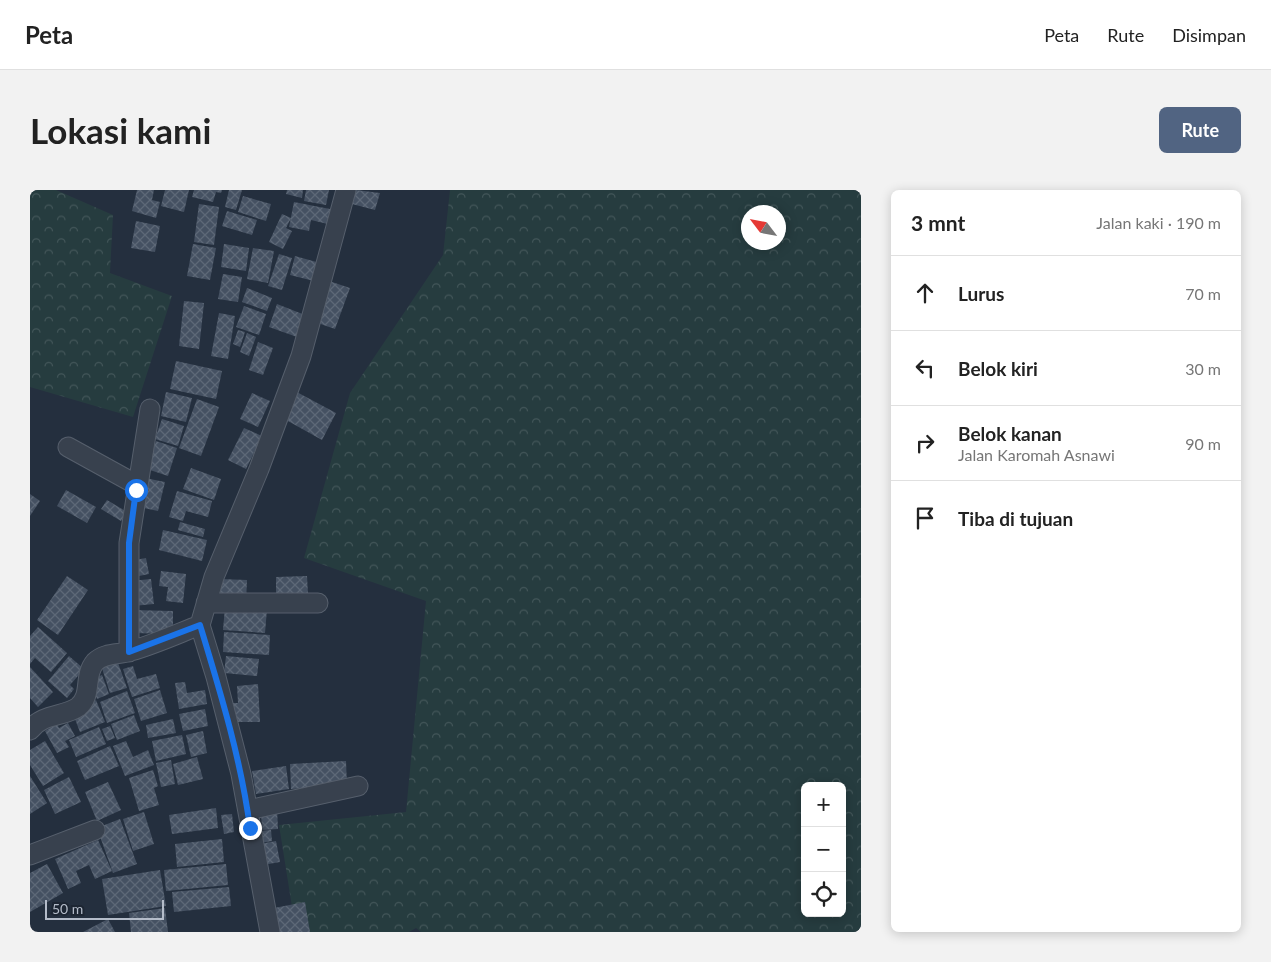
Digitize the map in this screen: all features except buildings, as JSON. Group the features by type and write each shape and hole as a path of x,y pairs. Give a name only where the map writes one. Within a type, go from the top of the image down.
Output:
{"street":[{"path":"270,932 248,810 216,677 200,625 206,603 301,356 346,190"},
{"path":"129,652 129,543 150,409"},
{"path":"68,447 137,485"},
{"path":"206,603 318,603"},
{"path":"30,730 41,721 74,709 80,704 87,696 89,673 98,660 114,653 129,652 200,625"},
{"path":"248,810 358,786"},
{"path":"30,854 95,830"}],"green space":[{"path":"30,190 56,190 113,215 110,273 172,296 133,417 30,387"},
{"path":"450,190 861,190 861,932 421,932 416,928 409,932 296,932 279,825 406,812 426,601 304,558 350,393 443,255"}],"route":[{"path":"136,490 129,543 129,652 200,625 216,677 241,774 250,828"}]}
